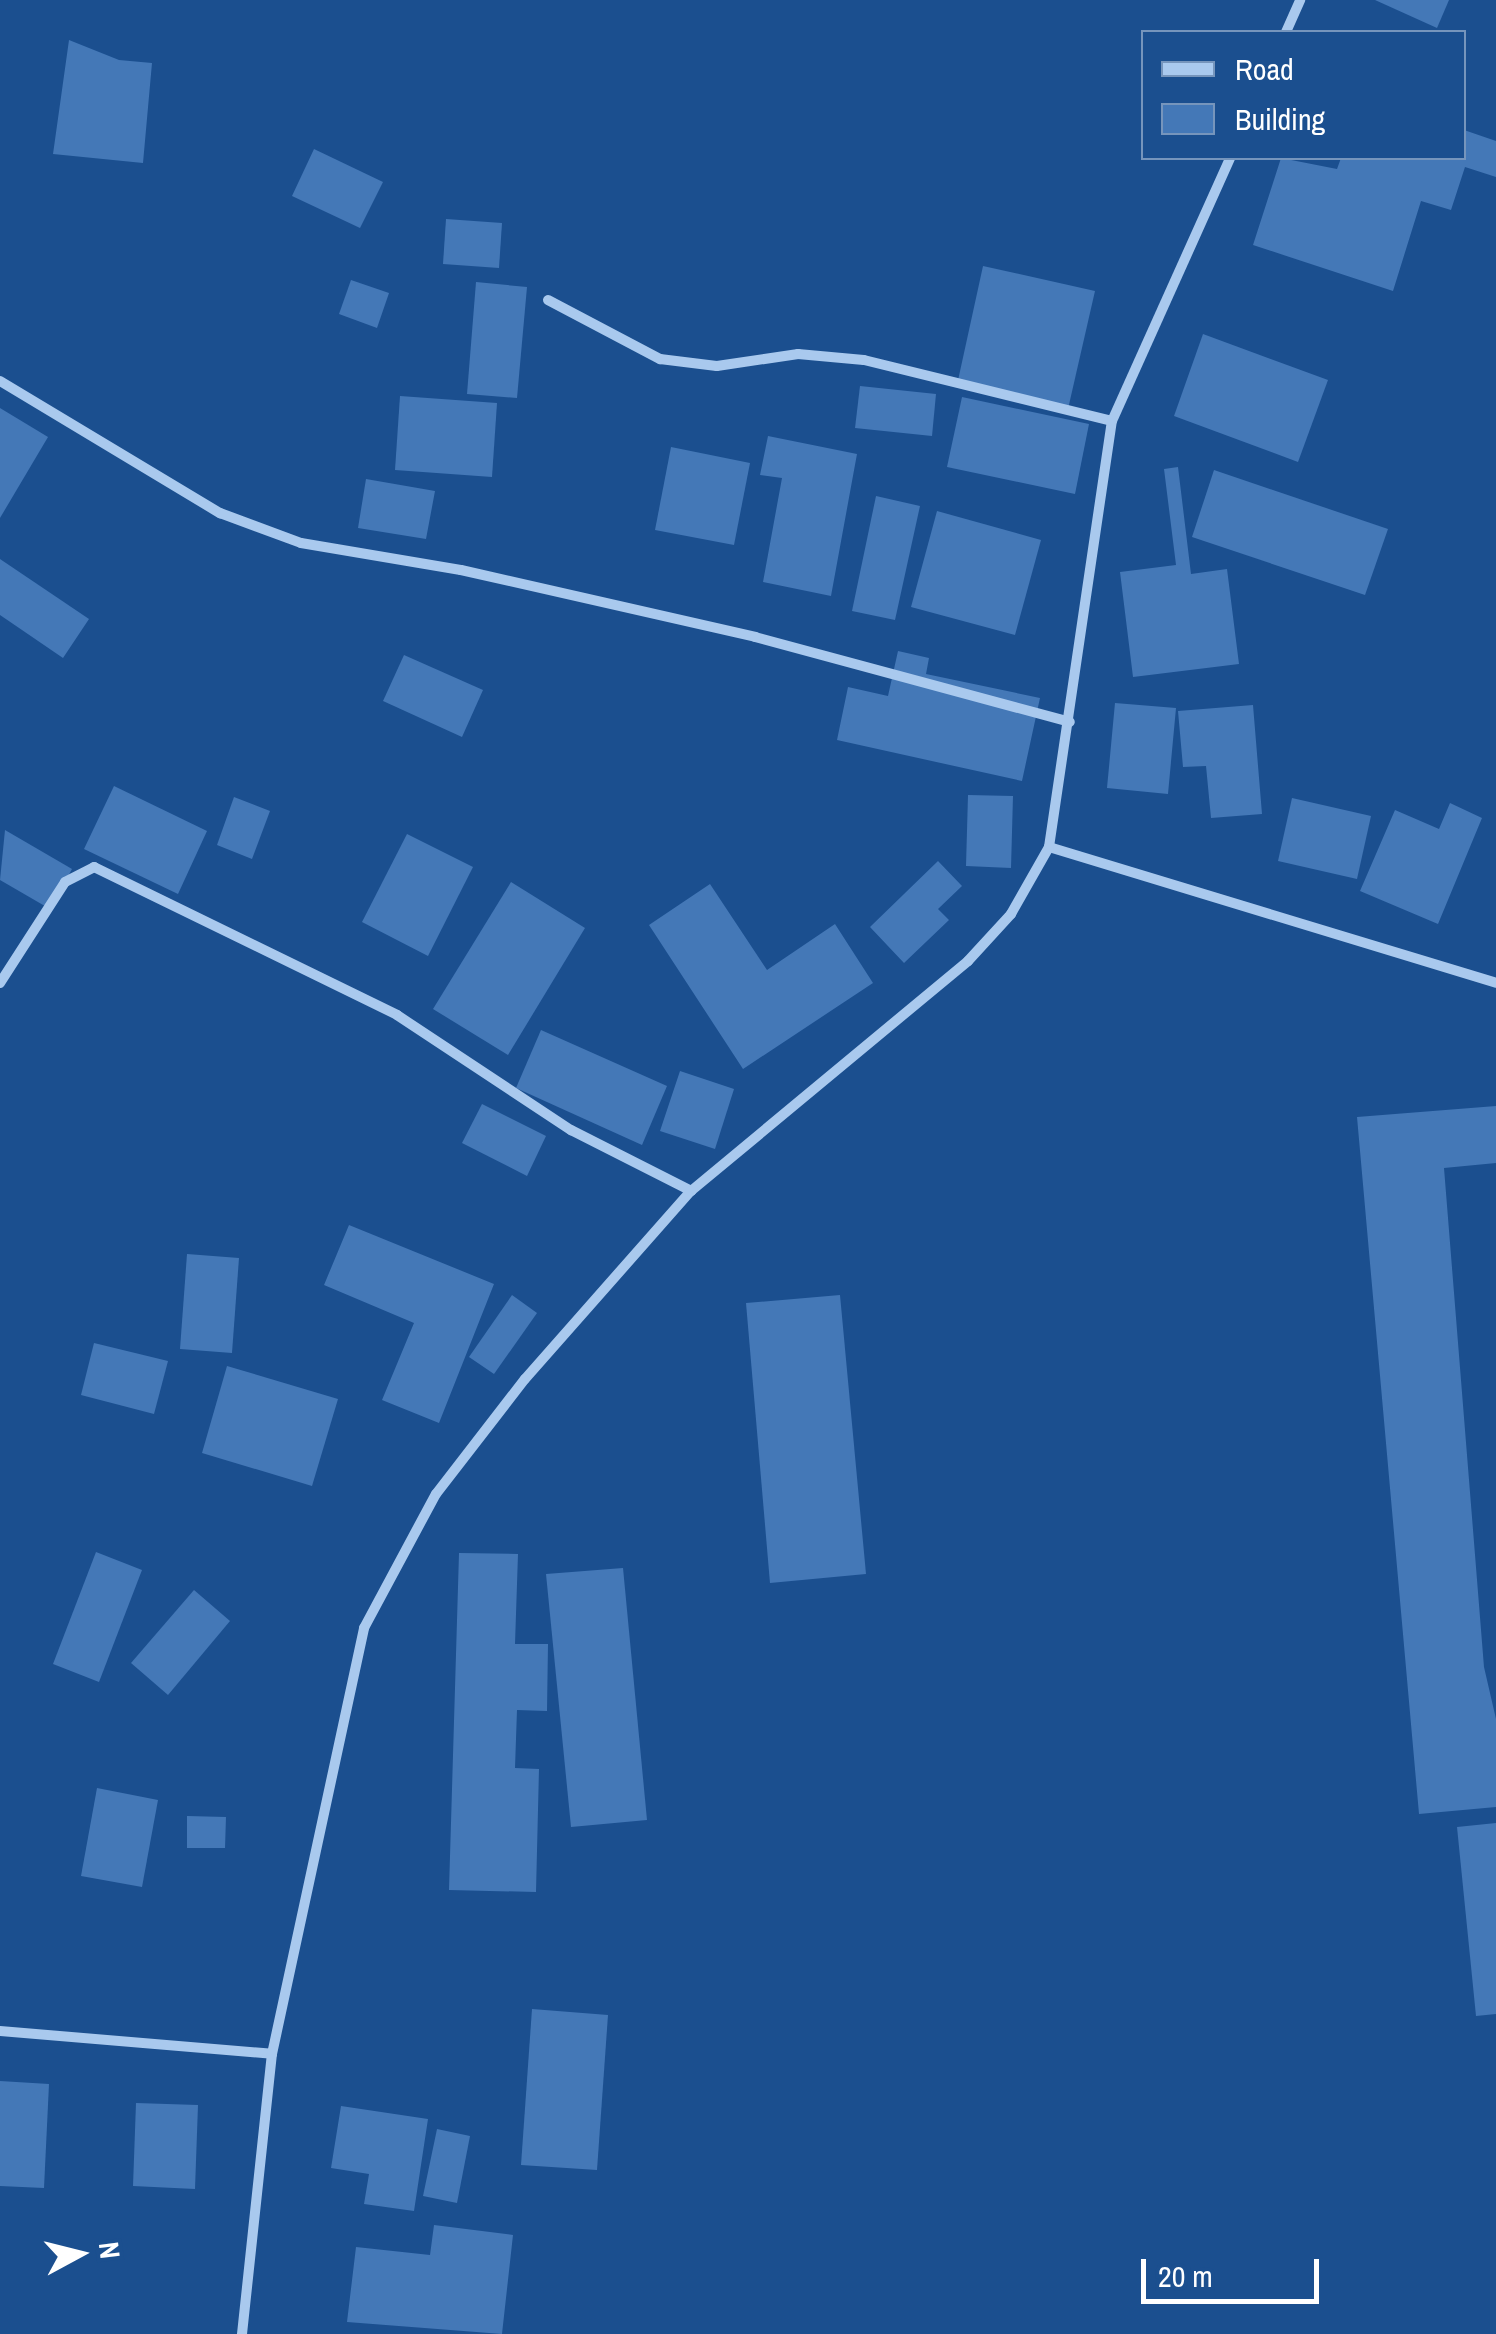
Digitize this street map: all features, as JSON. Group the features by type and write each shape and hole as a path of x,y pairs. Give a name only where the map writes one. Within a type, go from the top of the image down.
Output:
{"street":[{"path":"1287,30 1300,0"},
{"path":"242,2334 272,2054 364,1628 436,1494 525,1380 691,1191 968,961 1011,914 1048,847 1070,722 1112,422 1229,160"},
{"path":"548,300 660,359 717,366 798,354 864,360 1112,422"},
{"path":"0,381 220,512 301,543 461,570 754,637 1070,722"},
{"path":"1048,847 1496,983"},
{"path":"0,983 65,882 79,869 94,867 398,1015 570,1130 691,1191"},
{"path":"0,2032 272,2054"}],"building":[{"path":"1375,0 1449,0 1437,28"},
{"path":"69,40 119,60 152,63 143,163 53,154"},
{"path":"1466,131 1496,141 1496,177 1465,167 1451,210 1421,201 1393,291 1253,245 1280,160 1337,169 1340,160 1466,160"},
{"path":"314,149 383,182 360,228 292,196"},
{"path":"446,219 502,223 499,268 443,264"},
{"path":"983,266 1095,291 1068,409 957,385"},
{"path":"351,280 389,293 377,328 339,314"},
{"path":"476,282 527,287 517,398 467,394"},
{"path":"1203,334 1328,380 1298,462 1174,416"},
{"path":"860,386 936,394 932,436 855,428"},
{"path":"400,396 497,403 492,477 395,470"},
{"path":"962,397 1089,424 1075,494 947,467"},
{"path":"0,408 48,437 0,518"},
{"path":"768,436 857,454 831,596 763,582 782,478 760,475"},
{"path":"671,447 750,463 734,545 655,530"},
{"path":"1178,467 1191,574 1227,569 1239,664 1133,677 1120,572 1176,565 1164,469"},
{"path":"1214,470 1388,529 1365,595 1192,537"},
{"path":"366,479 435,491 426,539 358,528"},
{"path":"876,496 920,506 895,620 852,611"},
{"path":"937,511 1041,540 1015,635 911,607"},
{"path":"0,559 89,619 63,658 0,615"},
{"path":"898,651 929,658 926,674 1040,698 1022,781 837,740 848,687 888,696"},
{"path":"404,655 483,690 462,737 383,701"},
{"path":"1115,703 1176,708 1168,794 1107,788"},
{"path":"1253,705 1262,814 1211,818 1206,766 1183,767 1178,711"},
{"path":"114,786 207,831 178,894 84,849"},
{"path":"968,795 1013,796 1011,868 966,866"},
{"path":"234,797 270,811 252,859 217,845"},
{"path":"1292,798 1371,816 1357,879 1278,861"},
{"path":"1450,803 1482,818 1438,924 1360,891 1395,810 1439,829"},
{"path":"5,830 72,869 50,909 0,880"},
{"path":"407,834 473,867 428,956 362,922"},
{"path":"938,861 962,886 938,909 949,920 904,963 870,927"},
{"path":"511,882 585,928 508,1055 433,1009"},
{"path":"710,884 767,970 835,924 873,983 743,1069 649,925"},
{"path":"541,1030 667,1086 642,1145 516,1088"},
{"path":"680,1071 734,1089 715,1149 660,1131"},
{"path":"482,1104 546,1136 527,1176 462,1143"},
{"path":"1496,1106 1496,1163 1444,1168 1484,1667 1496,1719 1496,1807 1419,1814 1357,1117"},
{"path":"349,1225 494,1284 439,1423 382,1400 414,1323 324,1285"},
{"path":"187,1254 239,1258 232,1353 180,1349"},
{"path":"512,1295 537,1313 494,1374 469,1357"},
{"path":"840,1295 866,1574 770,1583 746,1303"},
{"path":"94,1343 168,1361 154,1414 81,1395"},
{"path":"227,1366 338,1399 312,1486 202,1453"},
{"path":"96,1552 142,1570 99,1682 53,1664"},
{"path":"459,1553 518,1554 515,1644 548,1644 547,1711 517,1710 515,1768 539,1769 536,1892 449,1890"},
{"path":"623,1568 647,1820 571,1827 546,1574"},
{"path":"194,1590 230,1621 168,1695 131,1663"},
{"path":"97,1788 158,1800 142,1887 81,1876"},
{"path":"187,1816 226,1817 225,1848 187,1848"},
{"path":"1496,1823 1496,2014 1476,2016 1457,1827"},
{"path":"532,2009 608,2015 597,2170 521,2165"},
{"path":"0,2081 49,2084 44,2188 0,2186"},
{"path":"136,2103 198,2105 195,2189 133,2186"},
{"path":"341,2106 428,2119 414,2211 364,2204 369,2174 331,2168"},
{"path":"437,2129 470,2136 457,2203 423,2196"},
{"path":"434,2225 513,2235 502,2334 347,2322 356,2247 430,2255"}]}
